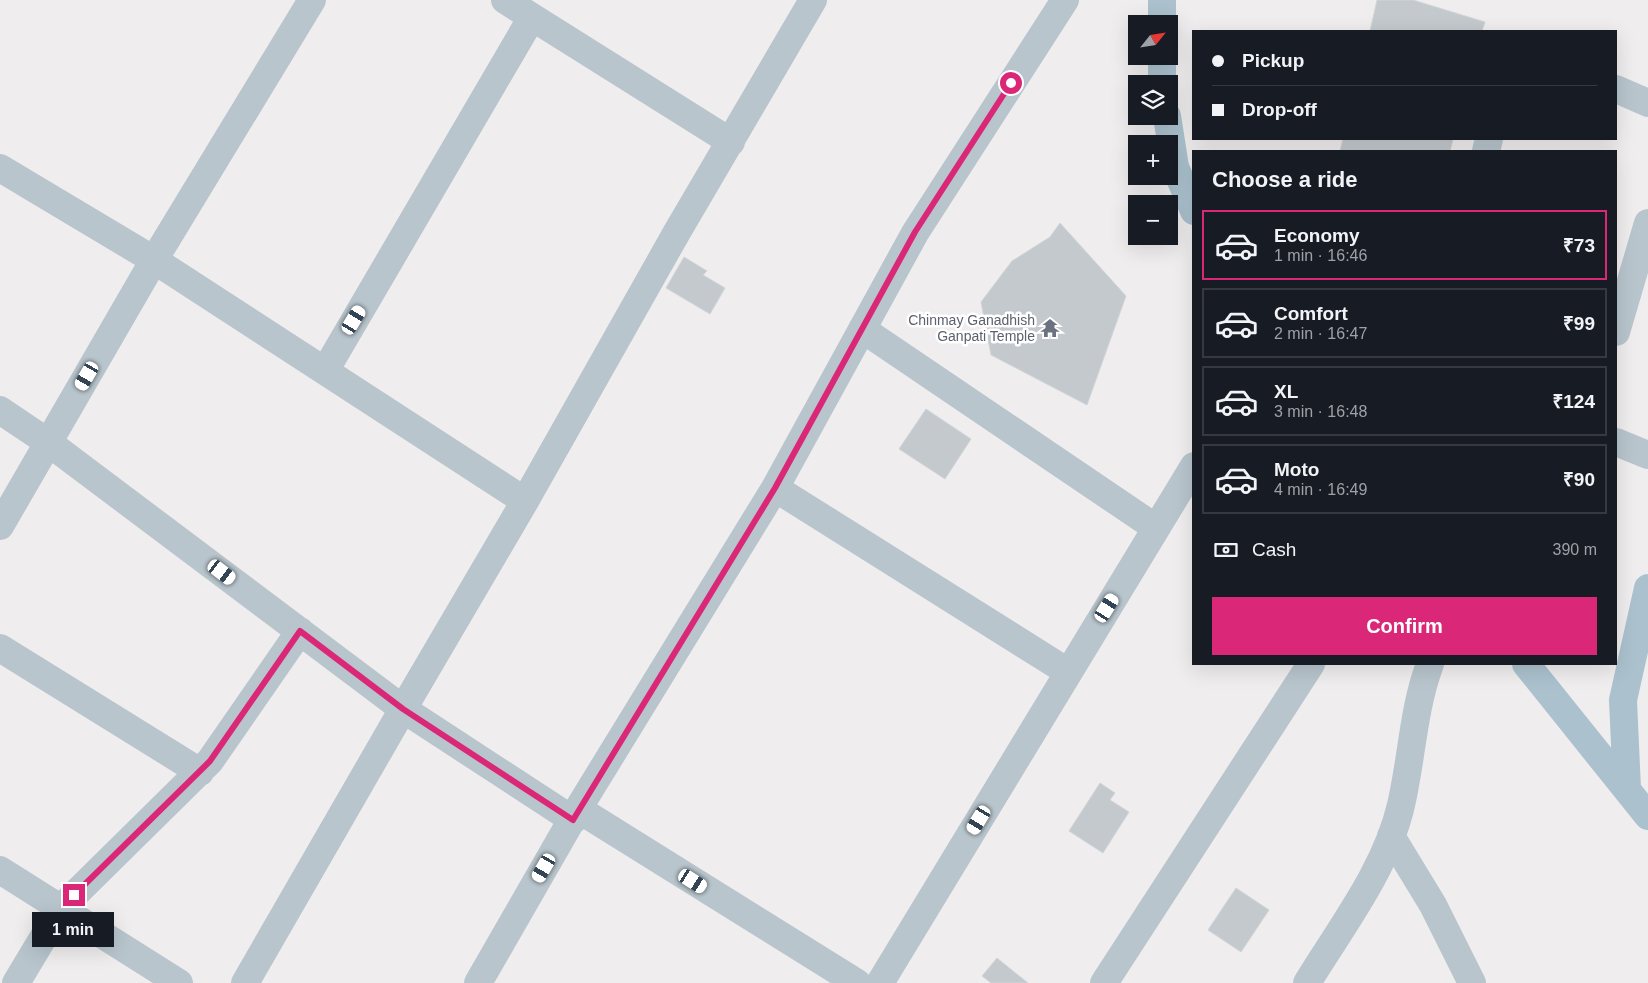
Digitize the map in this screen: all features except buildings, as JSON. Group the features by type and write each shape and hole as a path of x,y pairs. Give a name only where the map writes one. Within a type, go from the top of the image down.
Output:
{"main road":[{"path":"1162,0 1162,15"},
{"path":"1168,125 1175,167 1192,206"},
{"path":"1628,789 1623,700 1648,588"},
{"path":"1527,665 1648,816"}],"street":[{"path":"0,526 154,260 312,0"},
{"path":"505,0 731,142"},
{"path":"245,983 525,501 812,0"},
{"path":"480,982 576,814 775,488 915,232 1065,0"},
{"path":"325,371 532,17"},
{"path":"1617,89 1648,103"},
{"path":"0,168 154,260 525,501"},
{"path":"1617,329 1648,223"},
{"path":"862,329 1156,528"},
{"path":"0,410 49,443 403,709 857,983"},
{"path":"1617,442 1648,455"},
{"path":"880,983 1192,469"},
{"path":"775,488 1068,672"},
{"path":"16,983 61,908 200,772 300,631"},
{"path":"0,648 200,772"},
{"path":"1104,983 1310,665"},
{"path":"1307,983 1366,888 1391,836 1401,806 1421,689 1430,665"},
{"path":"1391,836 1433,905 1472,983"},
{"path":"0,870 179,983"}],"place":[{"name":"Chinmay Ganadhish Ganpati Temple","path":"1050,328"}],"route":[{"path":"74,895 194,779 210,761 300,631 403,709 573,820 775,488 915,232 1011,83"}]}
